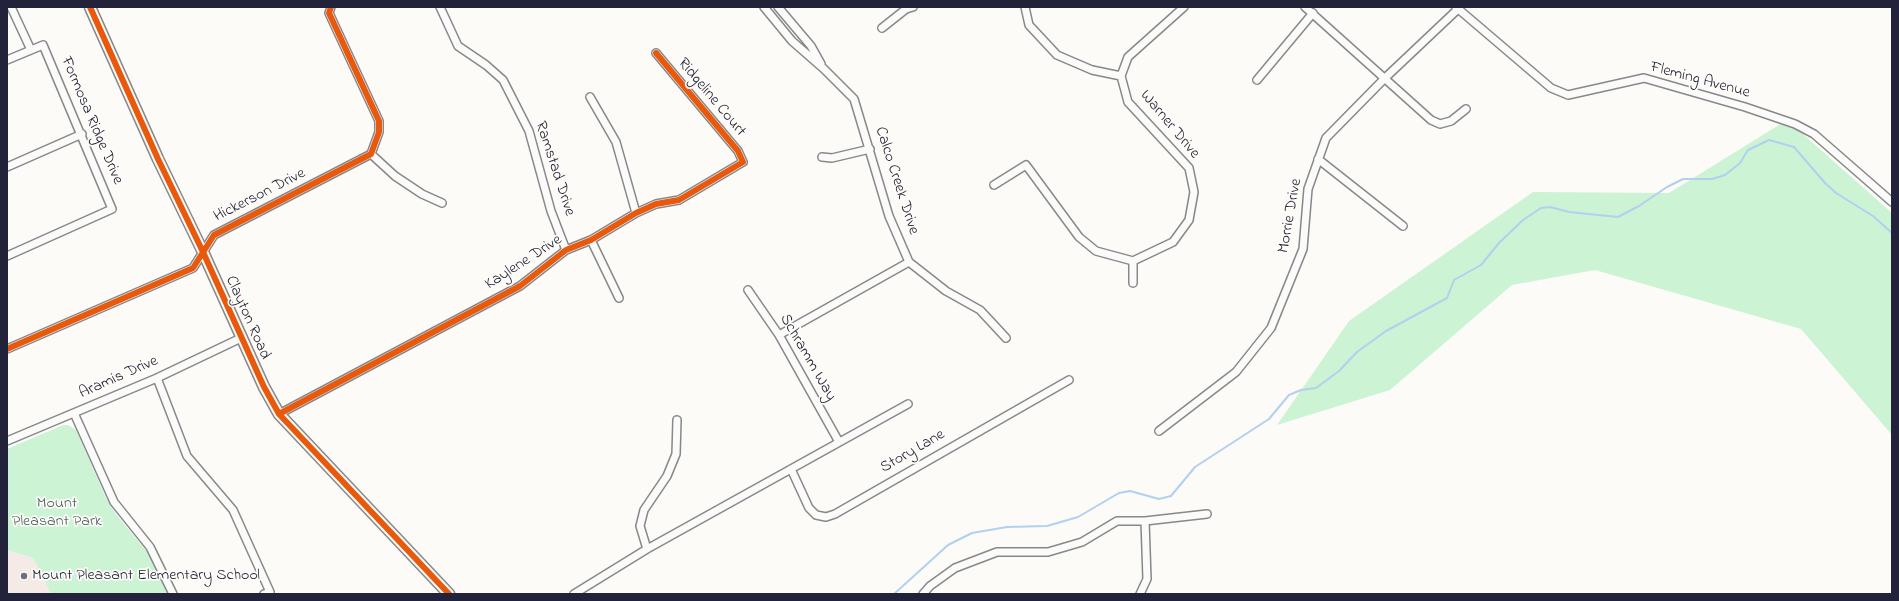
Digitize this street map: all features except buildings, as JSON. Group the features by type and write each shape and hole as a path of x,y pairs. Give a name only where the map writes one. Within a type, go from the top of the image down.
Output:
{"street":[{"path":"7,60 31,50 11,7"},
{"name":"Clayton Road","path":"90,7 158,159 203,252 241,338 264,387 279,414 449,594"},
{"path":"331,7 329,13 379,121 379,132 371,154 406,184 422,194 442,203"},
{"name":"Ramstad Drive","path":"440,7 458,46 486,65 503,80 529,131 551,211 566,250"},
{"name":"Calco Creek Drive","path":"764,7 792,41 824,69 854,99 889,216 909,262 946,291 980,310 1006,338"},
{"name":"Calco Creek Drive","path":"778,7 810,46 824,69"},
{"path":"882,28 906,9 913,7"},
{"path":"1025,7 1030,25 1057,55 1092,70 1121,76 1128,57 1184,7"},
{"path":"1305,7 1431,120 1440,124 1451,121 1466,109"},
{"name":"Morrie Drive","path":"1159,431 1236,372 1271,328 1303,249 1308,189 1326,138 1457,8"},
{"name":"Fleming Avenue","path":"1457,8 1551,88 1568,94 1644,78 1745,107 1795,124 1814,134 1892,202"},
{"path":"1257,80 1313,13"},
{"name":"Formosa Ridge Drive","path":"7,256 112,209 82,134 43,45 31,50"},
{"name":"Ridgeline Court","path":"656,53 738,151 743,162"},
{"name":"Warner Drive","path":"1121,76 1128,102 1189,168 1194,192 1189,220 1173,242 1133,261"},
{"path":"590,97 616,142 636,213"},
{"path":"7,167 82,134"},
{"path":"822,156 832,158 870,149"},
{"name":"Hickerson Drive","path":"7,349 193,268 214,235 371,154"},
{"path":"1318,159 1403,226"},
{"name":"Kaylene Drive","path":"279,414 520,286 566,250 591,240 636,213 656,204 679,200 743,162"},
{"path":"994,185 1026,165 1079,237 1096,252 1133,261 1133,283"},
{"path":"591,240 620,298"},
{"path":"779,335 909,262"},
{"name":"Schramm Way","path":"748,290 779,335 839,442"},
{"name":"Aramis Drive","path":"7,441 157,378 241,338"},
{"path":"157,378 187,456 233,510 270,592 264,594"},
{"name":"Story Lane","path":"791,469 809,508 816,515 826,516 835,514 1068,380"},
{"path":"574,594 647,549 908,404"},
{"path":"74,413 114,502 150,547 173,594"},
{"path":"647,549 640,526 644,510 667,476 676,454 677,420"},
{"path":"923,594 930,586 955,568 997,552 1048,552 1082,542 1117,521 1207,514"},
{"path":"1140,594 1147,579 1145,520"}],"shaded area":[{"name":"Mount Pleasant Elementary School","path":"7,550 33,558 51,594 7,594"}],"green space":[{"path":"1787,120 1892,213 1892,435 1801,329 1595,270 1512,285 1390,390 1277,425 1349,321 1533,192 1669,193"},
{"name":"Mount Pleasant Park","path":"63,425 68,425 76,430 106,498 116,514 147,552 159,573 168,594 51,594 33,558 7,550 7,449"}],"waterway":[{"path":"894,594 948,545 972,533 1007,527 1047,526 1078,517 1119,493 1130,491 1159,499 1171,496 1195,467 1269,419 1289,395 1301,390 1316,388 1339,371 1357,352 1386,331 1447,298 1454,280 1481,265 1499,243 1523,220 1541,208 1550,207 1569,212 1618,217 1683,179 1712,179 1725,175 1740,163 1748,150 1769,140 1794,147 1825,183 1836,193 1873,216 1892,233"},
{"path":"398,594 403,594"}],"cycle path":[{"path":"90,7 158,159 203,252 264,387 279,414 449,594"},
{"path":"7,349 193,268 214,235 371,154 379,132 379,121 329,13 331,7"},
{"path":"279,414 520,286 566,250 591,240 636,213 656,204 679,200 743,162 738,151 656,53"}],"place":[{"name":"Mount Pleasant Elementary School","path":"24,576"}]}
